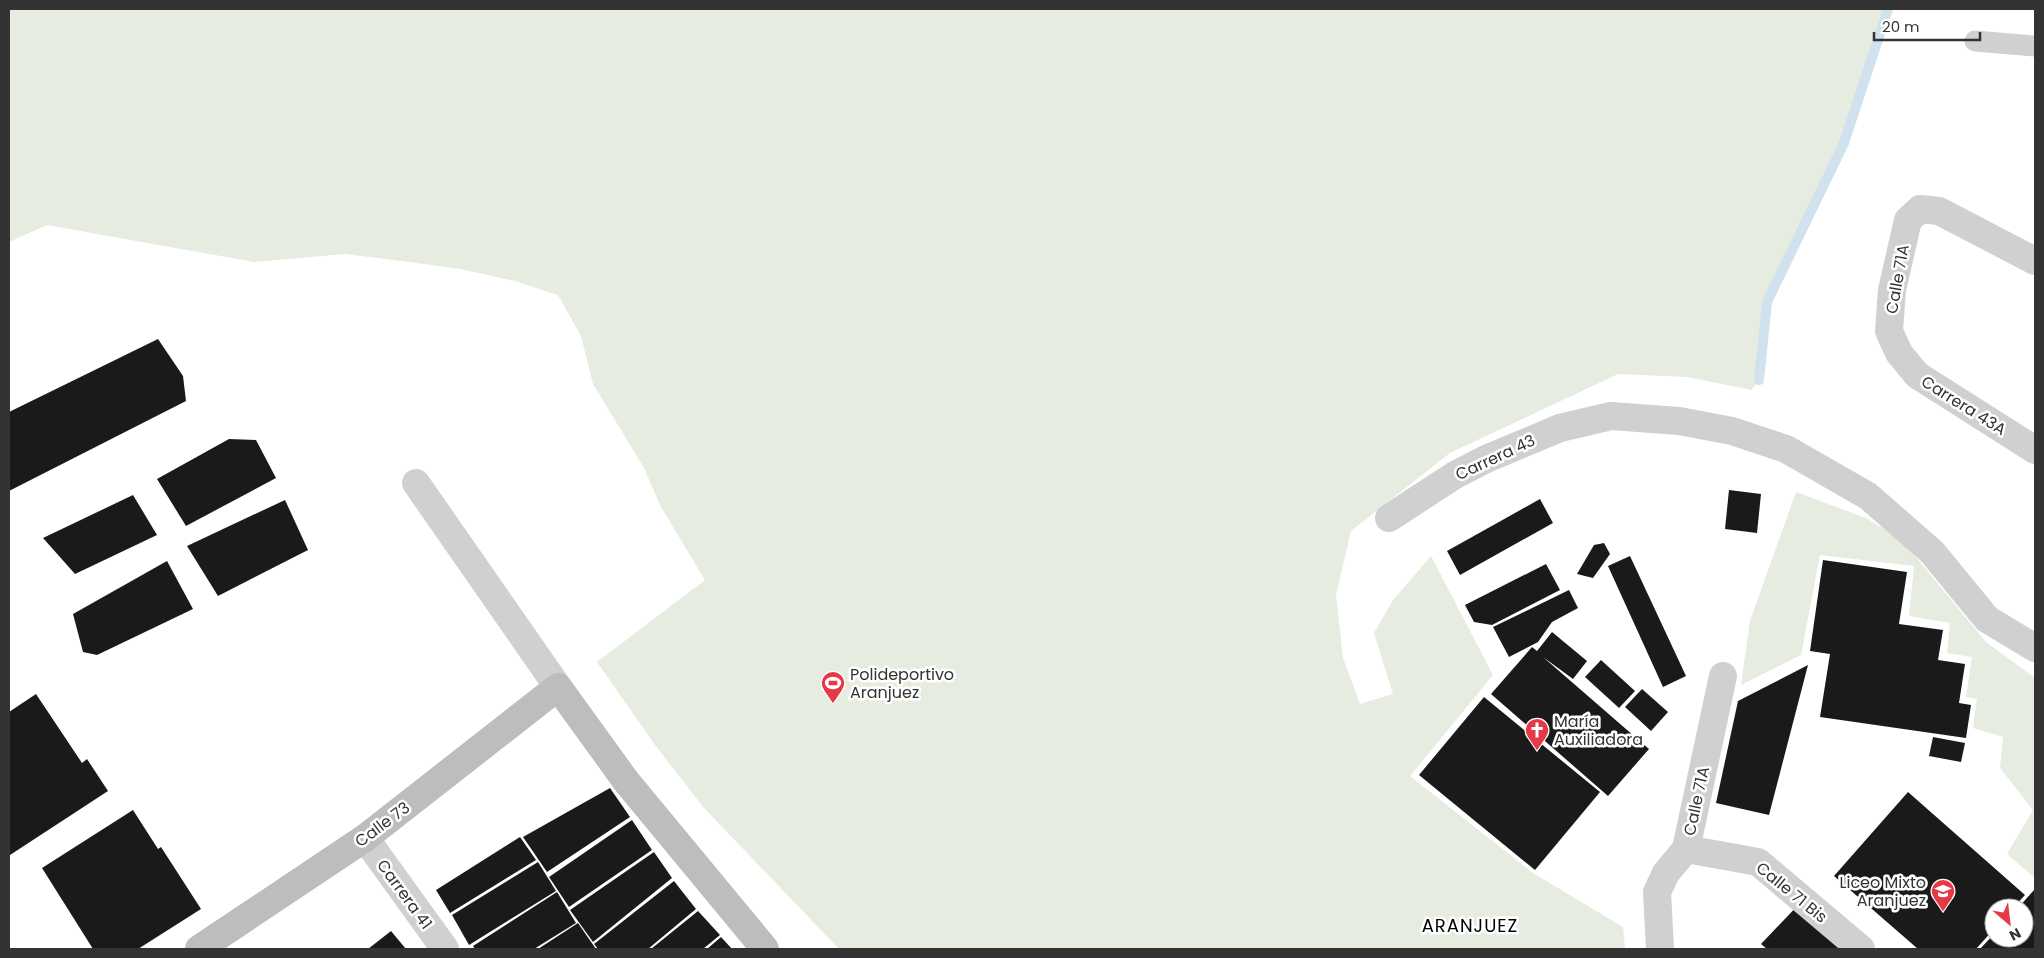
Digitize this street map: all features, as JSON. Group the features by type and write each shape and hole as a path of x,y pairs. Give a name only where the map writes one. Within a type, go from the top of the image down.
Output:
{"street":[{"name":"Calle 71A","path":"1899,353 1889,331 1892,290 1908,220 1920,209 1939,211 2035,261"},
{"name":"Carrera 43A","path":"1899,353 1917,375 2035,450"},
{"name":"Carrera 43","path":"1389,518 1455,475 1486,459 1560,428 1610,416 1679,421 1732,431 1786,450 1868,496 1932,552 1987,619 2035,648"},
{"path":"416,483 626,781 765,949"},
{"name":"Calle 71A","path":"1660,949 1657,892 1666,873 1686,849 1723,676"},
{"name":"Calle 73","path":"199,949 365,838 558,687"},
{"name":"Carrera 41","path":"365,838 445,949"},
{"name":"Calle 71 Bis","path":"1686,849 1758,862 1861,949"}],"lane":[{"path":"1975,41 2035,46"}],"shaded area":[{"path":"9,9 1888,9 1844,143 1767,302 1759,380 1752,390 1687,377 1618,374 1450,453 1351,531 1336,595 1343,658 1360,704 1393,694 1374,633 1393,600 1431,556 1493,675 1410,776 1533,873 1623,927 1625,949 839,949 704,808 655,745 597,662 705,580 660,505 644,468 593,384 581,336 558,295 515,281 461,269 345,254 254,262 47,225 9,242"},
{"path":"1796,492 1866,518 1901,539 1986,642 2035,678 2035,878 2007,854 2033,810 2000,768 2003,737 1973,728 1977,699 1966,697 1972,657 1947,653 1950,623 1909,616 1914,566 1820,555 1801,655 1741,685 1750,621"}],"building":[{"path":"158,339 183,376 186,401 9,491 9,412"},
{"path":"229,439 256,440 276,478 186,526 157,479"},
{"path":"1729,490 1761,494 1757,533 1725,529"},
{"path":"133,495 157,535 75,574 43,538"},
{"path":"1540,499 1553,523 1460,575 1447,551"},
{"path":"285,500 308,550 218,596 187,546"},
{"path":"1604,543 1610,554 1593,578 1577,574 1594,545"},
{"path":"1630,556 1686,676 1663,687 1608,566"},
{"path":"1823,560 1907,572 1899,624 1943,630 1938,660 1965,664 1959,703 1971,705 1966,738 1820,717 1830,654 1810,651"},
{"path":"167,561 193,609 97,655 83,652 73,614"},
{"path":"1546,564 1560,590 1492,625 1474,622 1465,605"},
{"path":"1569,590 1578,608 1552,622 1538,642 1509,657 1493,627"},
{"path":"1552,632 1587,661 1573,679 1543,657 1649,749 1608,796 1491,694 1532,647 1537,651"},
{"path":"1601,660 1635,691 1619,708 1585,677"},
{"path":"1808,665 1769,815 1716,803 1738,701"},
{"path":"1642,689 1668,712 1651,731 1625,707"},
{"path":"36,694 82,763 87,759 108,791 10,855 9,712"},
{"path":"1484,697 1600,792 1535,870 1419,775"},
{"path":"1933,737 1965,743 1961,762 1929,756"},
{"path":"610,788 630,817 547,872 523,837"},
{"path":"1908,792 2025,895 2022,898 1984,898 1984,940 1976,949 1918,949 1834,876"},
{"path":"133,810 158,849 161,847 201,909 138,949 93,949 42,868"},
{"path":"632,820 652,850 569,907 549,877"},
{"path":"520,837 536,860 450,913 436,890"},
{"path":"654,852 672,878 593,942 570,910"},
{"path":"538,862 556,891 469,945 452,915"},
{"path":"674,881 696,909 648,949 598,949 594,944"},
{"path":"2035,889 2035,949 1980,949 1984,945 1984,948 2034,948 2034,898 2027,898"},
{"path":"557,892 576,923 534,949 475,949 473,946"},
{"path":"1801,902 1851,949 1767,949 1761,944"},
{"path":"698,911 720,935 703,949 651,949"},
{"path":"578,923 596,949 538,949"},
{"path":"391,931 406,949 368,949"},
{"path":"721,937 732,949 707,949"}],"waterway":[{"path":"1759,380 1767,302 1844,143 1888,9"}],"place":[{"name":"Polideportivo Aranjuez","path":"833,704"},
{"name":"María Auxiliadora","path":"1537,751"},
{"name":"Liceo Mixto Aranjuez","path":"1943,912"}],"district":[{"name":"ARANJUEZ","path":"1470,926"}]}
